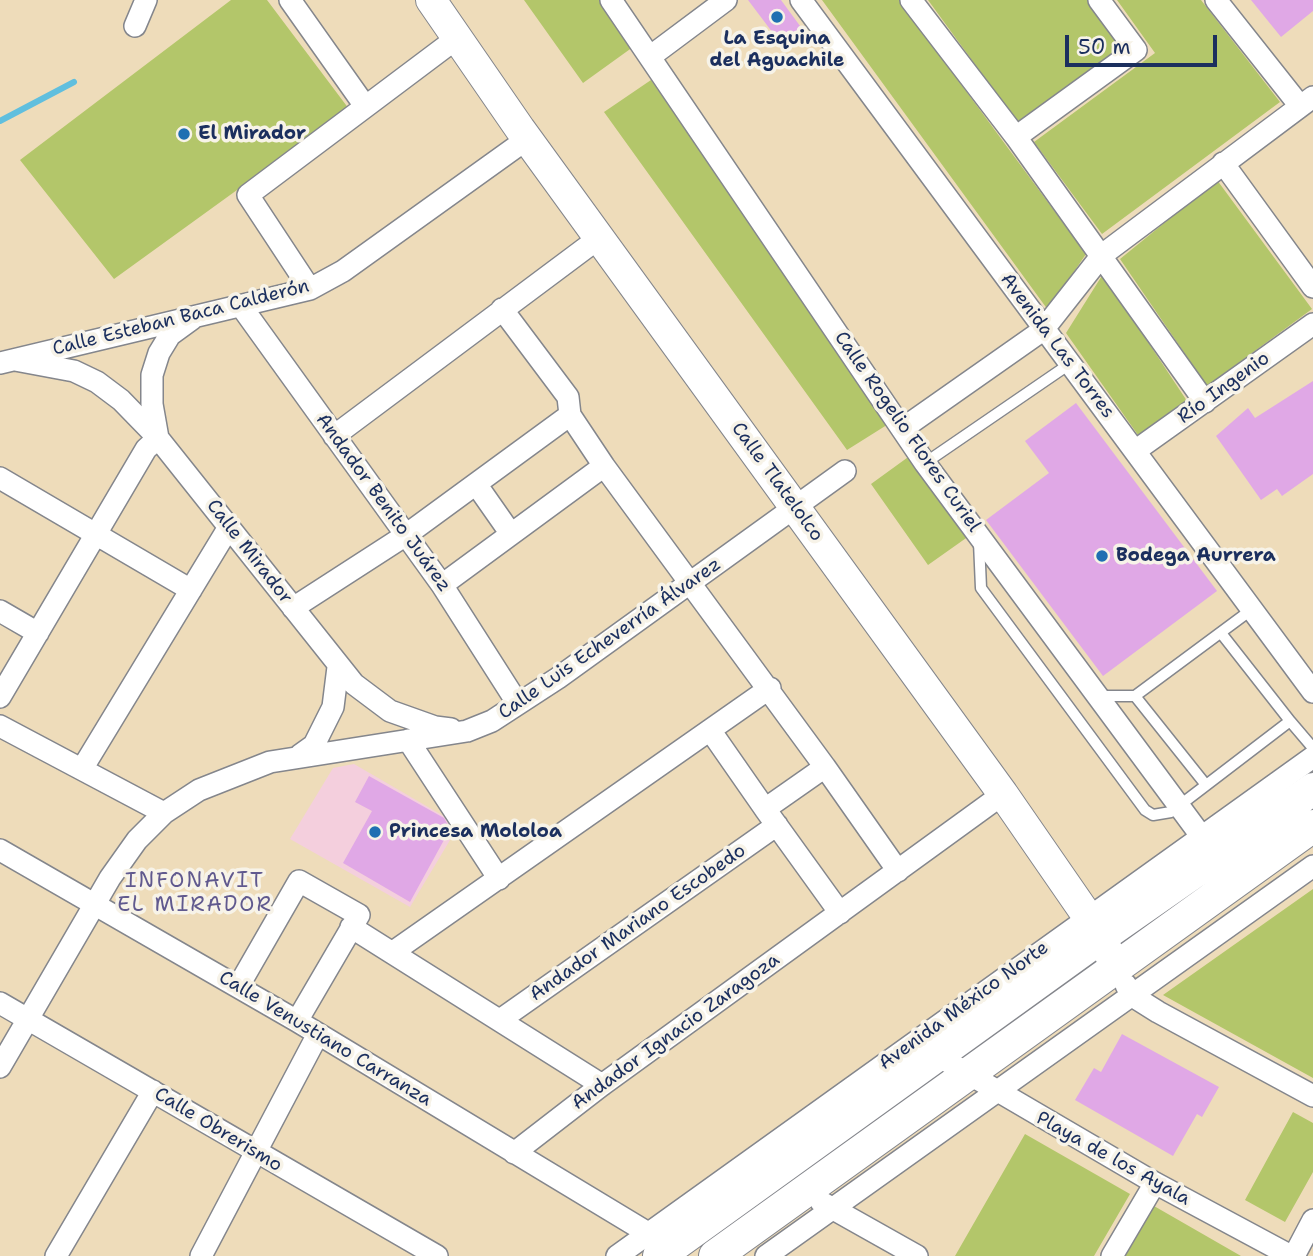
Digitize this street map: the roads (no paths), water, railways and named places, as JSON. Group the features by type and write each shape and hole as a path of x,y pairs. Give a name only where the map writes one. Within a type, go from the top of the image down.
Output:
{"main road":[{"name":"Avenida México Norte","path":"665,1248 937,1056 1095,927 1208,846 1313,789"},
{"path":"715,1256 1313,826"}],"street":[{"path":"135,26 146,0"},
{"path":"290,0 365,106"},
{"name":"Calle Tlatelolco","path":"431,0 527,139 1003,794 1095,927 1117,967"},
{"name":"Calle Rogelio Flores Curiel","path":"611,0 925,463 1100,696 1208,846"},
{"path":"651,56 726,0"},
{"name":"Avenida Las Torres","path":"801,0 1313,692"},
{"path":"911,0 1016,137 1205,402"},
{"path":"1016,137 1136,50 1099,0"},
{"path":"902,429 1043,330 1102,255 1307,102 1216,0"},
{"path":"310,289 248,195 457,38"},
{"name":"Calle Esteban Baca Calderón","path":"7,361 204,312 310,289 343,271 527,139"},
{"path":"1223,163 1313,287"},
{"path":"334,436 599,238"},
{"name":"Andador Benito Juárez","path":"241,306 442,585 518,704"},
{"path":"502,309 568,397 570,415 604,466 770,688 898,871"},
{"path":"0,697 146,449 158,438 152,376 159,353 170,335 204,312"},
{"name":"Río Ingenio","path":"1135,452 1313,324"},
{"name":"Calle Mirador","path":"7,361 74,372 97,382 129,407 158,438 338,667 372,699 390,711 435,727 467,731"},
{"path":"293,608 406,535 570,415"},
{"path":"442,585 604,466"},
{"name":"Calle Luis Echeverría Álvarez","path":"0,1067 94,904 137,840 164,813 199,790 235,773 300,755 467,731 492,721 690,584 845,471"},
{"path":"0,478 191,590"},
{"path":"477,484 511,534"},
{"path":"82,769 229,527"},
{"path":"0,611 38,633"},
{"path":"300,755 314,745 333,707 338,667"},
{"path":"393,952 770,688"},
{"path":"0,726 164,813"},
{"path":"709,730 840,913"},
{"path":"408,740 499,879"},
{"name":"Avenida México Norte","path":"1208,846 1313,757"},
{"name":"Andador Mariano Escobedo","path":"500,1020 771,817 825,767"},
{"name":"Andador Ignacio Zaragoza","path":"514,1153 602,1085 1003,794"},
{"name":"Calle Venustiano Carranza","path":"0,850 297,1020 665,1248"},
{"path":"766,1256 1313,866"},
{"path":"238,986 299,881 359,915 297,1020"},
{"path":"351,927 602,1085"},
{"name":"Avenida México Norte","path":"617,1256 665,1248 1095,927"},
{"path":"1117,967 1131,995 1313,1096"},
{"name":"Calle Obrerismo","path":"0,1003 437,1256"},
{"path":"201,1256 318,1034"},
{"name":"Playa de los Ayala","path":"937,1056 1154,1183 1292,1256"},
{"path":"59,1250 153,1091"},
{"path":"1112,1256 1154,1183"},
{"path":"804,1192 917,1256"},
{"path":"1292,1256 1313,1220"}],"lane":[{"path":"925,463 1071,363"},
{"path":"979,536 981,588 1145,810 1153,816 1164,816 1290,721"},
{"path":"1100,696 1135,696 1251,610"},
{"path":"1221,633 1313,748"},
{"path":"1135,696 1206,785"}],"waterway":[{"path":"0,121 74,82"}],"place":[{"name":"La Esquina del Aguachile","path":"777,17"},
{"name":"El Mirador","path":"184,134"},
{"name":"Bodega Aurrera","path":"1102,556"},
{"name":"Princesa Mololoa","path":"375,832"}],"district":[{"name":"INFONAVIT EL MIRADOR","path":"195,894"}]}
